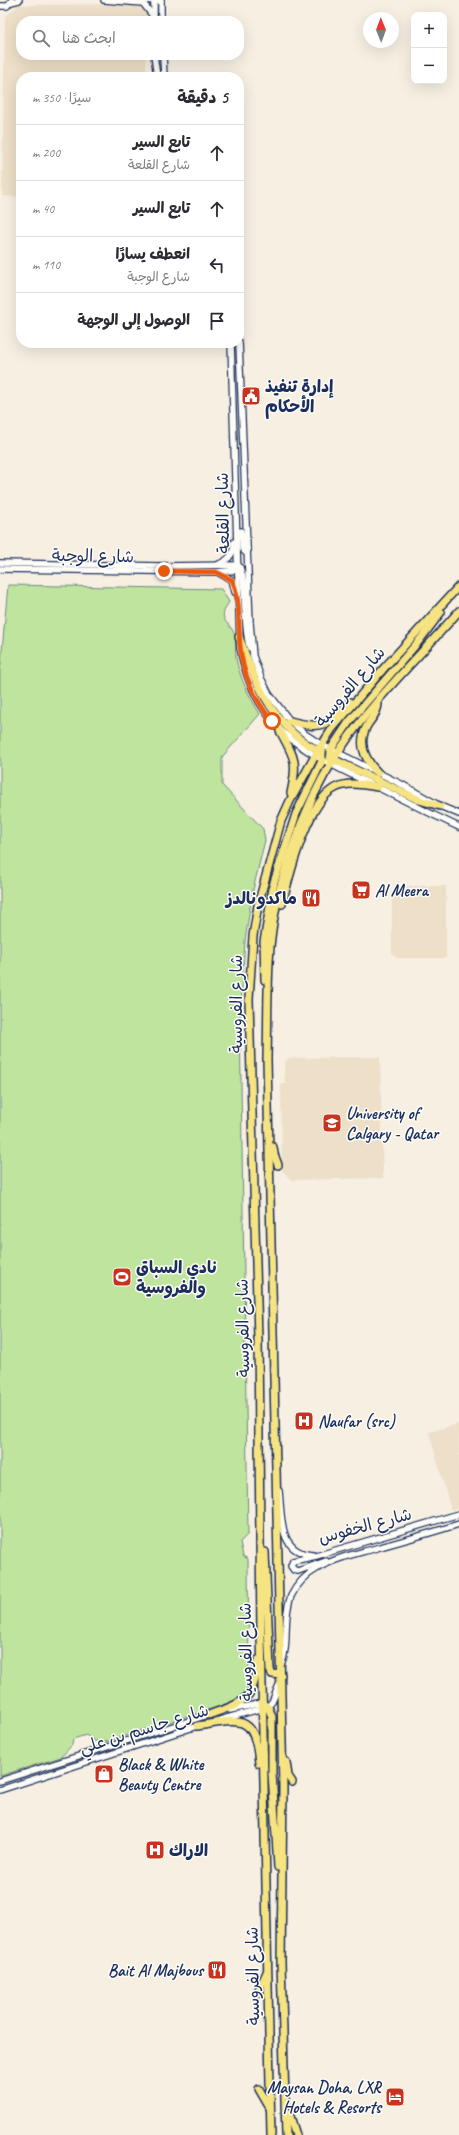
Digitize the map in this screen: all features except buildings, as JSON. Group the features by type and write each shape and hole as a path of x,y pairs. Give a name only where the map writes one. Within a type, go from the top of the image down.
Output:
{"highway":[{"name":"شارع الفروسية","path":"271,2135 263,1797 264,1706 261,1634 258,1339 250,964 258,905 270,858 290,802 326,754 384,668 459,586"},
{"path":"268,994 264,972 264,942 274,882 296,814 326,754 349,722 436,619 444,603"},
{"name":"شارع الفروسية","path":"286,2135 281,1962 283,1812 277,1464 272,1338 267,1059 270,946 280,892 295,841 311,803 326,754 378,702 459,610"},
{"path":"239,637 255,680 274,712 289,729 326,754 419,800 440,806"},
{"path":"290,721 312,726 328,722 384,668"},
{"path":"378,702 377,710 364,733 362,746 365,756 378,773"},
{"path":"280,731 294,759 295,775 290,802"},
{"path":"274,922 281,907 298,848 314,810 321,799 334,788 345,784 378,787"},
{"path":"267,1059 272,1088 274,1154 278,1165"},
{"path":"260,1523 264,1542 268,1592 270,1670 272,1674 280,1678"},
{"path":"209,1715 239,1703 249,1696 254,1686 261,1634"},
{"path":"264,1706 272,1717 275,1834 282,1889"},
{"path":"197,1726 234,1721 245,1724 251,1729 256,1741 263,1797"},
{"path":"281,1732 288,1776 292,1782"},
{"path":"257,1994 268,1970"},
{"path":"284,2052 289,2119 296,2135"},
{"path":"259,2089 270,2109"}],"street":[{"path":"0,6 6,6 12,1 19,0"},
{"path":"104,0 143,3 150,9 153,16"},
{"path":"123,0 161,0 161,16"},
{"path":"154,0 154,16"},
{"path":"155,60 156,72"},
{"path":"163,60 164,72"},
{"name":"شارع القلعة","path":"231,348 239,568 239,637 242,660 247,678 263,710 280,731 326,754"},
{"name":"شارع القلعة","path":"239,348 244,507 248,553 253,656 269,694 290,721 326,754"},
{"path":"236,499 239,506 242,550 248,553 239,568 246,630 253,656"},
{"path":"215,565 226,560 234,548 234,506 236,499"},
{"name":"شارع الوجبة","path":"0,563 215,565 239,568"},
{"name":"شارع الوجبة","path":"0,569 216,572 239,568"},
{"path":"216,572 232,580 238,605"},
{"path":"326,754 378,773 440,806 459,814"},
{"path":"326,754 378,787 459,827"},
{"name":"شارع الخفوس","path":"277,1464 283,1530 286,1539 300,1552 319,1555 459,1514"},
{"name":"شارع الخفوس","path":"280,1666 284,1658 287,1612 294,1591 302,1580 317,1568 350,1556 459,1524"},
{"path":"319,1555 295,1559 292,1562 292,1567 295,1571 299,1571 317,1563 350,1556"},
{"path":"264,1706 277,1693 280,1678"},
{"path":"252,1704 255,1708 252,1712"},
{"name":"شارع جاسم بن علي","path":"0,1781 209,1715 252,1704 264,1706"},
{"name":"شارع جاسم بن علي","path":"0,1790 197,1726 252,1712 264,1706"}],"shaded area":[{"path":"143,4 147,8 147,16 16,16 16,60 146,60 146,72 16,72 16,197 2,196 5,17 18,5"},
{"path":"399,886 446,886 446,958 397,958 392,954 392,892"},
{"name":"University of Calgary - Qatar","path":"380,1057 383,1178 291,1180 282,1170 281,1083 285,1083 284,1063 289,1058"},
{"path":"459,1424 459,1508 451,1510 429,1432"}],"green space":[{"name":"نادي السباق والفروسية","path":"8,585 221,589 229,602 223,614 225,621 235,636 236,658 242,680 260,714 222,757 222,785 263,829 265,840 252,894 245,941 240,1019 248,1534 240,1542 243,1556 248,1559 249,1685 242,1699 105,1742 94,1741 86,1735 73,1739 72,1745 61,1757 0,1776 0,673"}],"place":[{"name":"إدارة تنفيذ الأحكام","path":"251,396"},
{"name":"Al Meera","path":"361,890"},
{"name":"ماكدونالدز","path":"311,898"},
{"name":"University of Calgary - Qatar","path":"332,1123"},
{"name":"نادي السباق والفروسية","path":"122,1277"},
{"name":"Naufar (src)","path":"304,1421"},
{"name":"Black & White Beauty Centre","path":"104,1774"},
{"name":"الاراك","path":"155,1850"},
{"name":"Bait Al Majbous","path":"217,1970"},
{"name":"Maysan Doha, LXR Hotels & Resorts","path":"395,2097"}],"route":[{"path":"164,571 216,572 232,580 238,605 240,648 247,678 263,710 272,721"}]}
